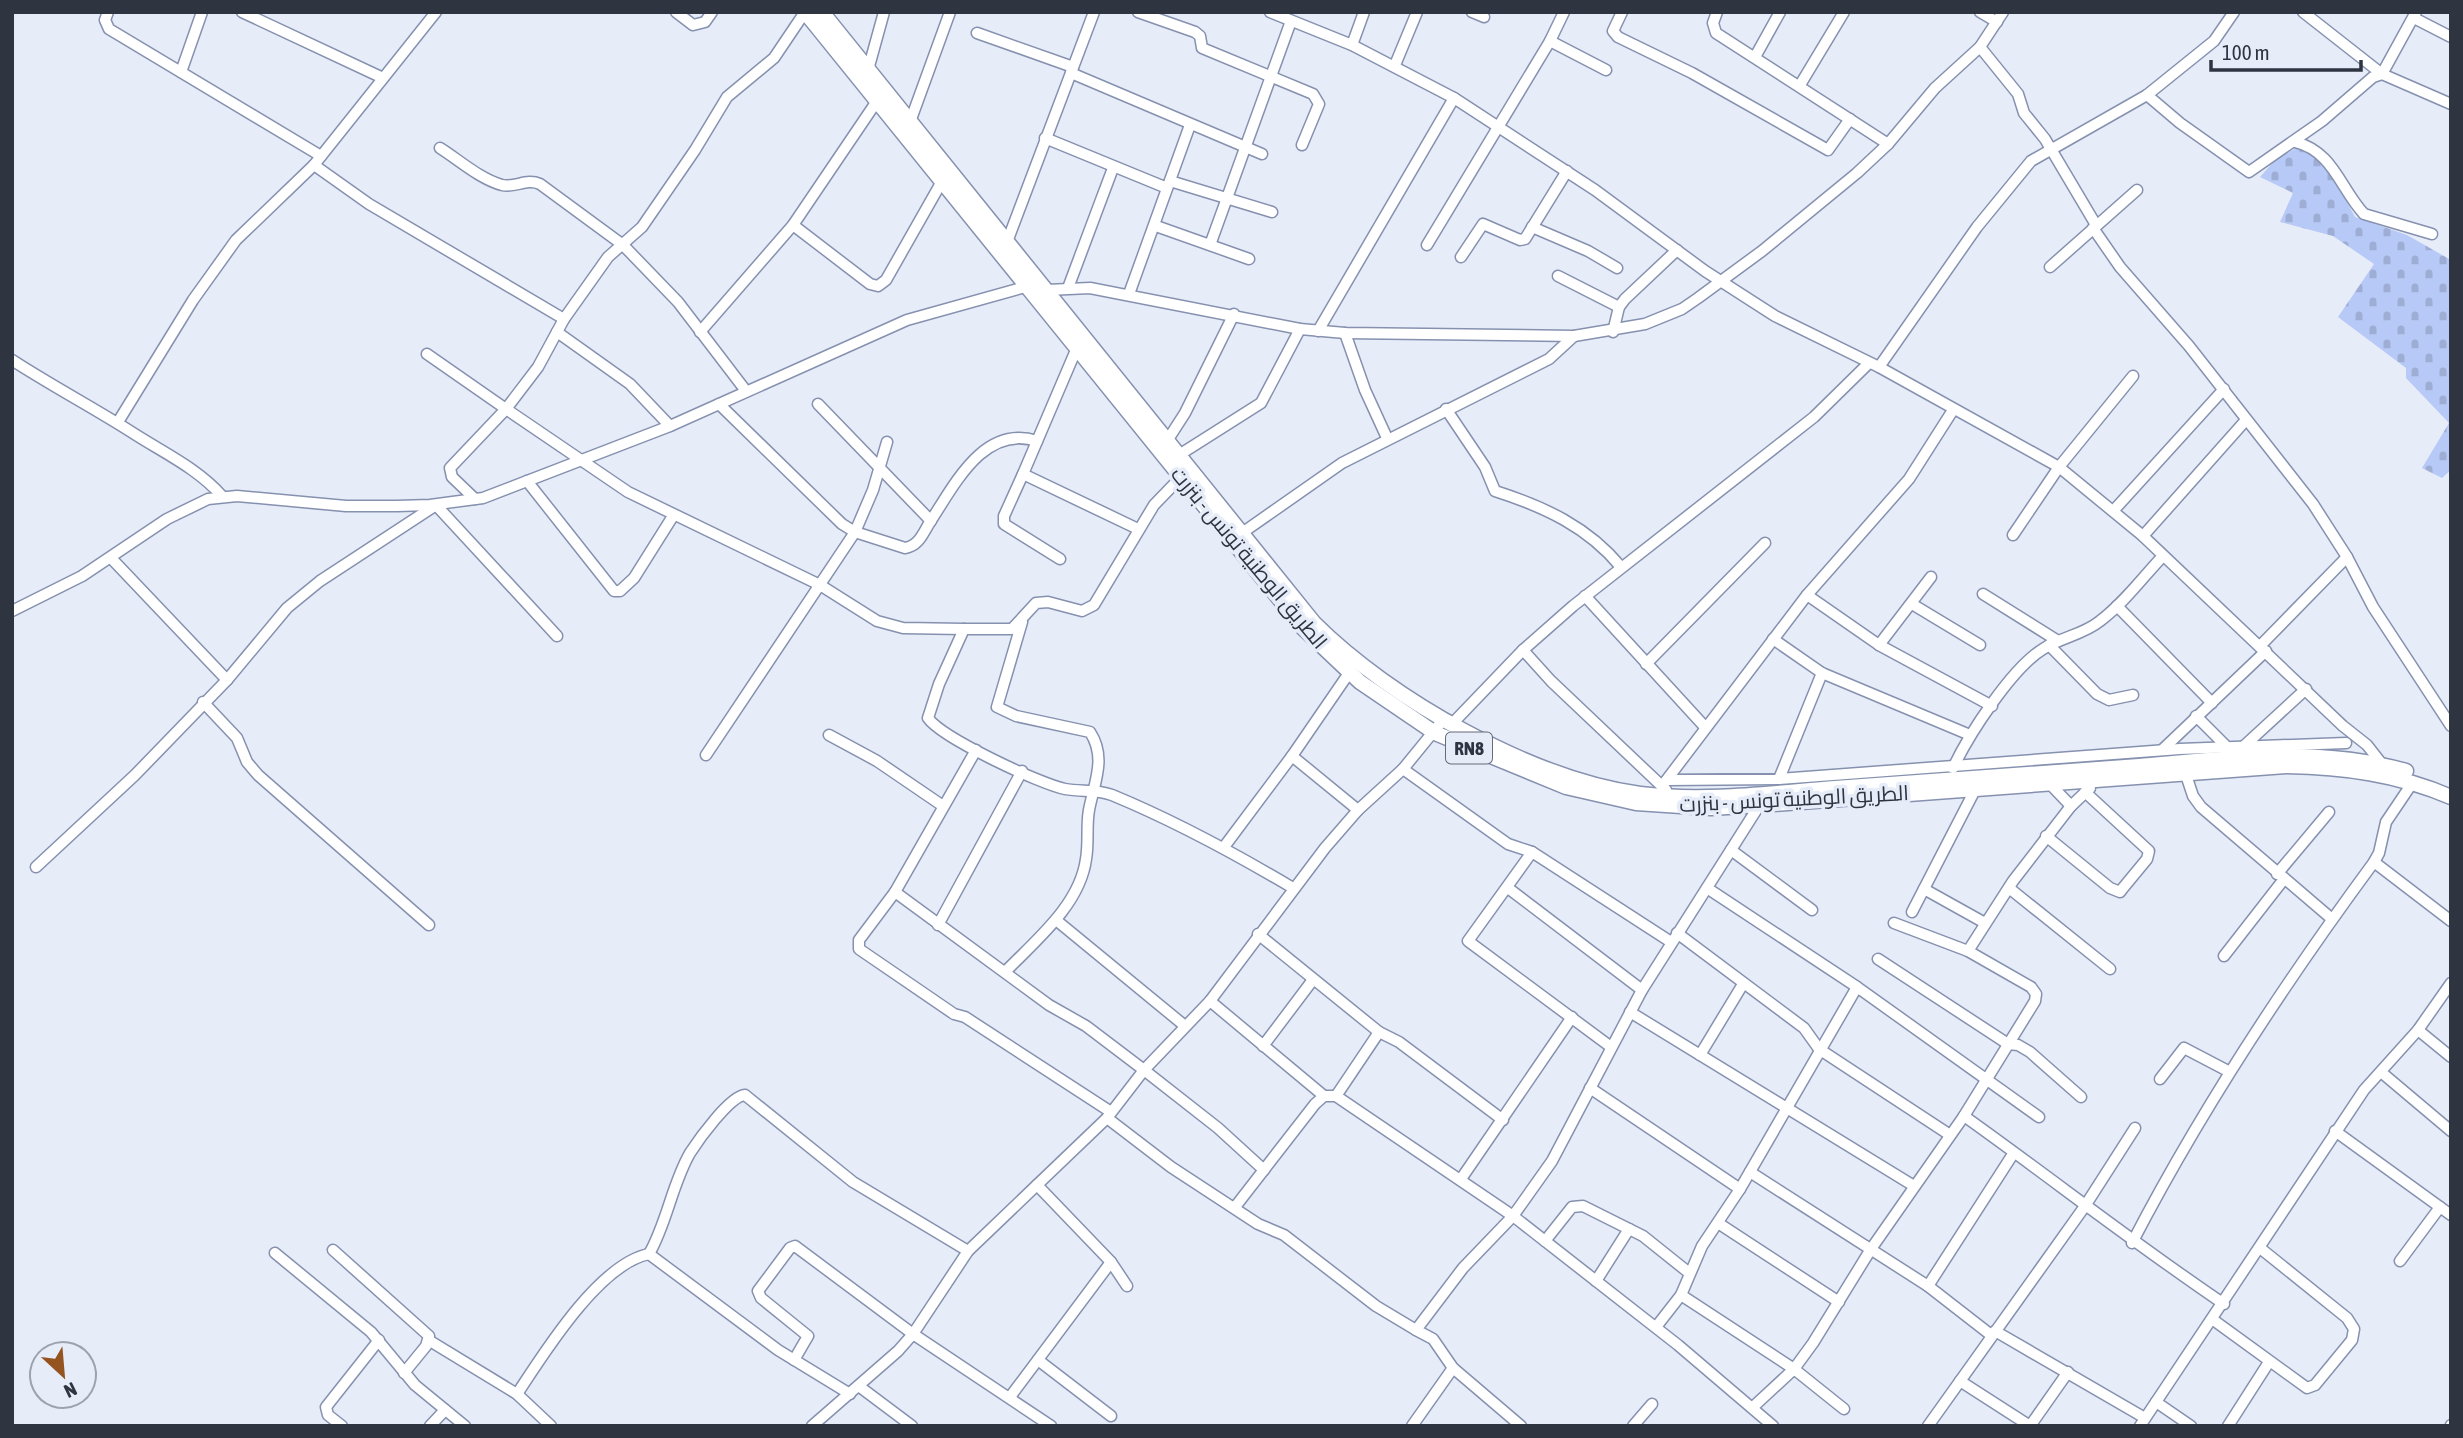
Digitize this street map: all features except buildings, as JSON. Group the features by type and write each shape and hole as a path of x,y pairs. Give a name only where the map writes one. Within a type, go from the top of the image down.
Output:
{"main road":[{"name":"الطريق الوطنية تونس - بنزرت","path":"805,12 1303,628 1349,673 1434,733 1546,780 1609,799 1662,806 1976,788 2017,780 2251,757 2359,765 2451,786"},
{"name":"الطريق الوطنية تونس - بنزرت","path":"822,12 1314,623 1367,672 1447,722 1590,782 1641,794 1667,787 1764,799 1947,780 2017,780 2050,784 2101,778 2186,775 2286,766 2359,765"},
{"name":"الطريق الوطنية تونس - بنزرت","path":"2386,770 2451,797"}],"street":[{"path":"108,12 105,20 109,29 181,72 317,161 369,204 564,319"},
{"path":"181,72 202,12"},
{"path":"242,12 383,78"},
{"path":"118,422 193,300 236,240 317,161 436,12"},
{"path":"676,12 693,25 705,22 712,12"},
{"path":"475,499 452,477 450,468 506,409 538,367 564,319 608,257 642,227 695,150 727,97 774,58 805,12"},
{"path":"869,70 884,12"},
{"path":"910,122 950,12"},
{"path":"1007,242 1094,12"},
{"path":"1138,12 1195,32 1200,36 1202,48 1314,94 1319,101 1302,145"},
{"path":"1270,12 1395,65 1454,98 1567,171 1721,281 1775,316 1874,365 2059,467 2143,536 2343,726 2367,745 2386,770"},
{"path":"1352,45 1364,12"},
{"path":"1395,65 1417,12"},
{"path":"1472,12 1484,17"},
{"path":"1427,246 1550,41 1564,12"},
{"path":"1622,12 1613,31 1618,37 1692,73 1828,150 1850,119"},
{"path":"1717,12 1713,23 1714,32 1888,144"},
{"path":"1755,57 1780,12"},
{"path":"1800,85 1844,12"},
{"path":"12,611 53,592 111,558 167,519 208,499 222,496 346,506 436,505 475,499 670,426 907,320 1025,286 1129,294 1300,329 1345,333 1574,336 1613,332 1645,324 1682,309 1762,251 1888,144 1922,102 1980,47 2000,17 1980,12"},
{"path":"813,1426 913,1334 968,1251 1109,1115 1144,1070 1210,1001 1293,888 1358,810 1403,769 1434,733 1585,596 1814,417 1874,365 2000,196 2031,161 2147,95 2214,41 2234,12"},
{"path":"2303,12 2382,74 2451,104"},
{"path":"2147,95 2249,172 2295,142 2373,77 2382,74 2415,15 2451,37"},
{"path":"1210,245 1291,20"},
{"path":"977,33 1072,70 1190,125 1262,154"},
{"path":"1550,41 1606,70"},
{"path":"1980,47 2018,94 2024,113 2045,139 2048,149 2095,227 2147,300 2224,389 2313,504 2347,557 2373,607 2451,726"},
{"path":"1318,331 1454,98"},
{"path":"700,332 793,225 877,101"},
{"path":"1129,294 1156,226 1190,125"},
{"path":"1045,138 1113,169 1272,212"},
{"path":"2295,142 2309,145 2328,163 2364,214 2432,234"},
{"path":"440,148 491,181 511,186 528,181 540,184 623,245 678,302 746,391"},
{"path":"1068,288 1113,169"},
{"path":"1461,257 1483,224 1520,240 1525,239 1567,171"},
{"path":"793,225 870,284 878,286 886,280 941,183"},
{"path":"2050,267 2137,190"},
{"path":"1156,226 1249,259"},
{"path":"1532,227 1588,251 1617,268"},
{"path":"1613,332 1619,307 1677,250"},
{"path":"1558,276 1619,307"},
{"path":"1167,441 1185,413 1234,314"},
{"path":"1179,455 1261,403 1300,329"},
{"path":"557,332 629,384 670,426"},
{"path":"1345,333 1365,390 1387,438"},
{"path":"1242,533 1342,463 1387,438 1549,359 1574,336"},
{"path":"1060,559 1004,524 1004,516 1076,350"},
{"path":"427,354 599,475 673,516 760,554 820,585 888,625 1012,629 1023,621 1036,603 1082,611 1094,605 1154,505 1181,477"},
{"path":"12,360 196,471 222,496"},
{"path":"2013,535 2059,467 2133,376"},
{"path":"2114,510 2224,389"},
{"path":"719,404 815,500 855,532 909,548 917,543 985,449 995,442 1020,436 1037,441"},
{"path":"818,404 931,521"},
{"path":"1446,409 1485,467 1495,491 1566,519 1601,543 1621,567"},
{"path":"1667,787 1705,727 1807,595 1883,511 1953,410"},
{"path":"2143,536 2246,420"},
{"path":"706,755 855,532 873,490 887,442"},
{"path":"1023,474 1138,529"},
{"path":"527,481 614,591 620,591 634,578 673,516"},
{"path":"436,505 558,636"},
{"path":"36,867 135,775 202,702 226,680 287,608 320,581 436,505"},
{"path":"1646,664 1765,543"},
{"path":"1947,780 1970,735 2032,658 2054,643 2091,628 2117,606 2164,556"},
{"path":"2162,750 2212,703 2347,557"},
{"path":"111,558 226,680"},
{"path":"1879,645 1931,577"},
{"path":"1983,594 2054,643 2097,694 2109,700 2133,695"},
{"path":"1807,595 1879,645 1992,706"},
{"path":"1585,596 1705,727"},
{"path":"1912,604 1980,645"},
{"path":"2117,606 2212,703"},
{"path":"1005,972 1056,920 1082,876 1086,858 1089,808 1095,790 1099,759 1090,732 1016,716 997,707 1023,621"},
{"path":"964,629 939,684 928,718 941,731 1062,789 1095,790 1166,818 1293,888"},
{"path":"1773,639 1822,673 1970,735"},
{"path":"1523,650 1551,681 1667,787 2162,750 2346,743"},
{"path":"1224,848 1349,673"},
{"path":"1779,779 1822,673"},
{"path":"2244,746 2306,689"},
{"path":"202,702 237,738 247,761 258,775 429,925"},
{"path":"2196,716 2226,746"},
{"path":"2343,726 2346,743 2359,765"},
{"path":"829,736 877,761 943,806"},
{"path":"976,750 895,891 859,940 859,949 1109,1115 1171,1167 1258,1224 1284,1235 1376,1306 1433,1339 1453,1368 1521,1426"},
{"path":"1292,756 1358,810"},
{"path":"1403,769 1508,844 1532,852 1674,938 1743,984 1804,1028 1819,1049 1950,1135"},
{"path":"938,925 1022,771"},
{"path":"2186,775 2196,802 2332,919"},
{"path":"1968,951 2046,836 2071,806 2101,778"},
{"path":"2132,1243 2178,1156 2228,1071 2374,862 2379,853 2386,822 2413,782"},
{"path":"2050,784 2071,806"},
{"path":"1912,912 1976,788"},
{"path":"2046,836 2110,888 2119,892 2123,888 2147,859 2149,851 2085,792"},
{"path":"1416,1330 1463,1268 1513,1216 1552,1161 1642,990 1764,799"},
{"path":"2224,956 2329,812"},
{"path":"1731,850 1812,910"},
{"path":"1532,852 1508,888 1468,936 1468,941 1611,1047"},
{"path":"2374,862 2451,922"},
{"path":"1508,888 1642,990"},
{"path":"1707,888 1857,987 2039,1117"},
{"path":"2009,888 2110,969"},
{"path":"1924,889 1985,923"},
{"path":"895,891 938,925 1144,1070 1218,1128 1264,1170"},
{"path":"1056,920 1185,1026"},
{"path":"1753,1407 1794,1369 1871,1249 1964,1116 2035,1001 2036,994 2031,987 1968,951 1894,923"},
{"path":"1258,934 1312,981 1379,1032 1399,1042 1503,1120"},
{"path":"1878,960 2008,1044 2018,1045 2030,1052 2081,1097"},
{"path":"1263,1046 1312,981"},
{"path":"1750,1172 1928,1286 1993,1333 2068,1372 2143,1422 2224,1304 2335,1131 2418,1030 2451,983"},
{"path":"1700,1055 1743,984"},
{"path":"1656,1327 1681,1295 1688,1272 1740,1189 1857,987"},
{"path":"1210,1001 1263,1046 1330,1096 1461,1179 1513,1216 1656,1327 1773,1426"},
{"path":"1630,1012 1914,1186"},
{"path":"1461,1179 1572,1017"},
{"path":"2418,1030 2451,1057"},
{"path":"1235,1207 1330,1096 1379,1032"},
{"path":"2160,1079 2184,1048 2228,1071"},
{"path":"2381,1072 2451,1132"},
{"path":"1590,1088 1740,1189"},
{"path":"517,1394 565,1323 617,1272 640,1256 649,1254 663,1229 690,1154 738,1096 745,1095 853,1182 968,1251"},
{"path":"1964,1116 2132,1243 2224,1304"},
{"path":"1928,1426 2085,1206 2135,1128"},
{"path":"2335,1131 2451,1215"},
{"path":"1928,1286 2013,1154"},
{"path":"1037,1185 1111,1262 1127,1286"},
{"path":"1545,1241 1566,1212 1577,1205 1629,1229 1688,1272"},
{"path":"2400,1261 2440,1208"},
{"path":"1718,1223 1839,1302"},
{"path":"1596,1280 1629,1229"},
{"path":"794,1360 808,1336 761,1298 758,1291 793,1246 913,1334 1051,1426"},
{"path":"2212,1319 2302,1387 2311,1387 2352,1339 2354,1329 2347,1318 2260,1248"},
{"path":"333,1250 426,1332 430,1341 517,1394 551,1426"},
{"path":"275,1253 379,1340 404,1373 465,1426"},
{"path":"649,1254 724,1312 794,1360 855,1390 912,1426"},
{"path":"1010,1397 1111,1262"},
{"path":"1681,1295 1794,1369 1844,1409"},
{"path":"342,1426 328,1415 326,1407 379,1340"},
{"path":"404,1373 430,1341"},
{"path":"1038,1360 1111,1416"},
{"path":"2228,1426 2269,1362"},
{"path":"1412,1426 1453,1368"},
{"path":"1960,1381 2030,1426 2068,1372"},
{"path":"2156,1402 2191,1426"},
{"path":"1633,1426 1651,1404"},
{"path":"430,1426 445,1410"}],"green space":[{"path":"2300,146 2332,177 2355,217 2407,235 2451,260 2451,470 2442,478 2422,468 2449,423 2406,378 2406,368 2338,317 2374,264 2333,236 2280,222 2293,193 2260,177 2275,160"}]}
